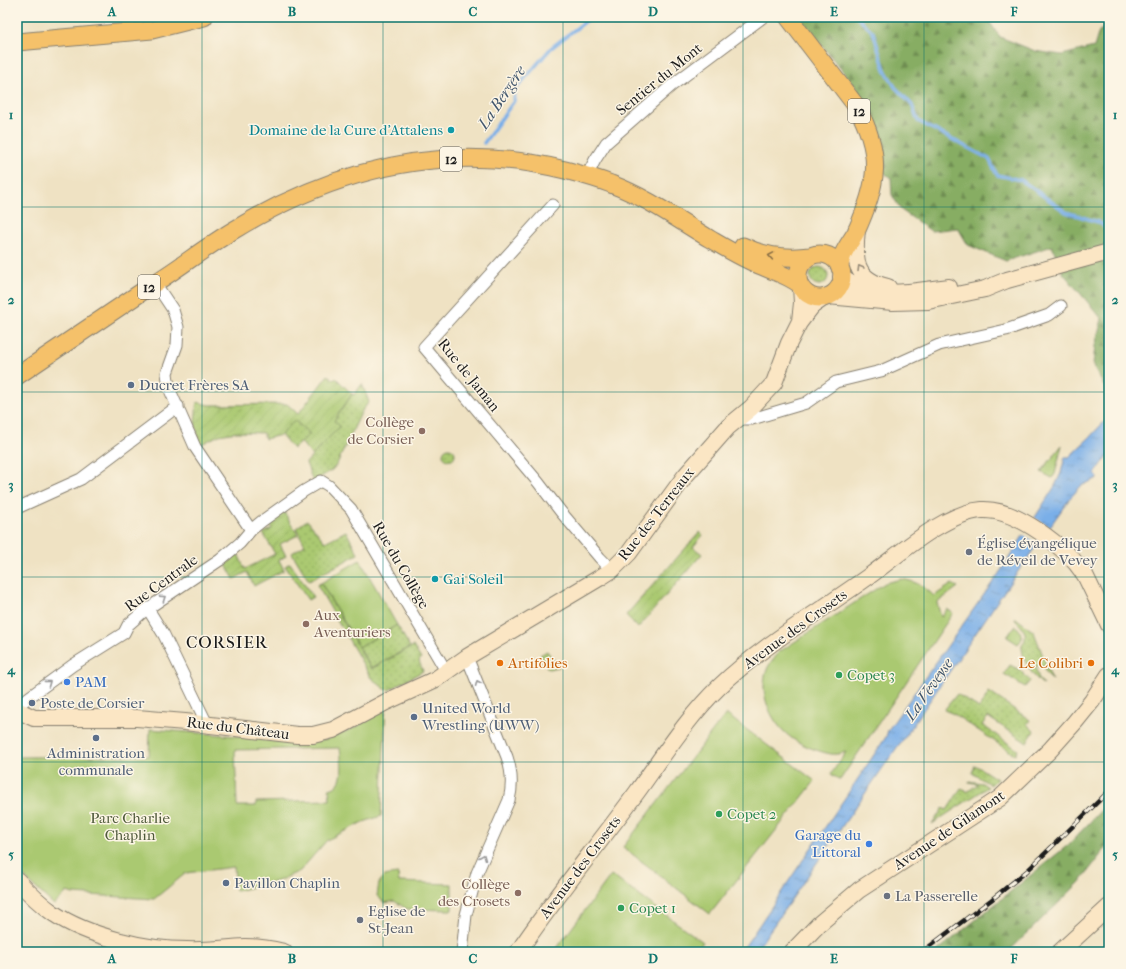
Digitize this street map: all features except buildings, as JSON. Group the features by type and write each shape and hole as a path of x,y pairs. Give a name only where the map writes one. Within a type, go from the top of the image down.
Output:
{"main road":[{"path":"17,42 152,30 204,17"},
{"name":"12","path":"622,188 755,263 789,276 811,296 820,298 827,296 837,289 840,283 841,260 858,226 871,193 875,176 875,157 872,139 866,122 857,107 788,17"},
{"name":"12","path":"17,376 234,230 284,203 332,182 408,162 438,159 483,158 548,166 587,176 622,188 661,197 678,207 700,224 753,251 780,257 825,255 835,260 841,272"},
{"name":"12","path":"800,285 798,275 802,262 837,244 858,226"}],"street":[{"name":"Sentier du Mont","path":"587,176 606,143 671,86 763,17"},
{"name":"Rue de Jaman","path":"553,205 424,347 538,482 560,512 612,570"},
{"path":"858,226 855,258 858,266 865,276 874,283 882,286 925,294"},
{"path":"841,272 853,285 870,291 925,294 985,289 1007,280 1109,252"},
{"path":"155,283 173,310 178,327 177,345 167,372 169,388 195,447 251,530"},
{"name":"Rue des Terreaux","path":"799,323 802,303 800,285"},
{"path":"827,296 893,302 925,294"},
{"name":"Rue des Terreaux","path":"446,671 612,570 629,553 685,476 728,427 751,408 774,383 787,348 799,323 812,306 827,296"},
{"path":"741,417 745,419 752,419 806,403 836,382 881,371 939,345 1006,330 1048,314 1061,306"},
{"path":"17,508 81,479 178,406"},
{"name":"Rue Centrale","path":"17,706 73,665 124,633 128,625 148,609 220,560 262,521 320,481"},
{"name":"Rue du Collège","path":"320,481 329,486 351,509 446,671"},
{"name":"Avenue des Crosets","path":"518,952 539,921 636,793 684,725 700,706 736,671 764,648 857,585 939,525 963,514 985,510 1006,513 1042,534 1073,559 1085,574 1109,625"},
{"path":"148,609 164,634 206,724"},
{"path":"462,952 466,915 477,873 512,791 511,769 507,757 467,658"},
{"name":"Rue du Château","path":"17,710 34,718 137,718 206,724 296,735 314,735 333,730 386,702 436,679 446,671"},
{"name":"Avenue de Gilamont","path":"792,952 819,924 859,890 1000,798 1050,750 1075,722 1092,701 1109,675"},
{"path":"17,880 23,887 53,912 85,930 108,937 138,945 169,950 254,948 284,952"},
{"path":"1060,952 1109,907"}],"green space":[{"path":"799,17 986,17 1000,37 1035,51 1062,55 1094,47 1099,31 1109,26 1109,396 1093,365 1095,346 1102,319 1063,273 1052,246 1006,261 968,245 958,228 931,231 901,210 892,195 891,178 884,173 880,129 857,89"},
{"path":"819,267 825,270 828,276 825,282 819,285 813,282 810,276 813,270"},
{"path":"328,375 334,380 336,378 352,394 334,421 340,426 312,456 301,442 310,434 294,420 281,435 265,439 263,433 237,432 219,435 200,445 195,423 197,402 209,405 287,404 298,414"},
{"path":"362,384 369,402 362,411 337,464 332,470 313,482 306,463 339,426 334,421 352,394 354,395"},
{"path":"294,420 310,434 293,449 281,435"},
{"path":"1062,445 1055,474 1052,478 1041,472"},
{"path":"449,448 453,450 455,454 453,458 449,460 445,458 443,454 445,450"},
{"path":"283,510 298,535 280,544 286,556 279,560 284,570 254,586 247,572 234,579 225,563 238,554 245,569 275,554 263,533 272,529 267,520"},
{"path":"307,520 325,542 346,531 358,554 309,581 292,553 305,545 296,528"},
{"path":"700,532 703,535 693,547 702,554 638,628 626,615"},
{"path":"360,560 397,625 359,647 321,583"},
{"path":"290,563 313,597 308,600 285,566"},
{"name":"Copet 3","path":"901,579 919,584 934,596 952,584 958,587 937,603 941,617 947,609 953,613 840,780 831,774 846,752 833,754 815,750 798,742 782,730 771,714 767,705 764,686 765,676 768,667 779,652 885,583"},
{"path":"321,583 371,669 413,646 421,659 419,661 423,671 389,690 385,689 371,678 317,585"},
{"path":"1016,618 1034,632 1052,680 1045,671 1044,666 1035,666 1039,679 1044,685 1032,674 1026,664 1022,646 1025,639 1025,633 1023,628 1015,620"},
{"path":"397,625 410,647 371,668 359,647"},
{"path":"1015,626 1021,633 1022,639 1018,644 1007,637"},
{"path":"547,651 559,667 548,669 540,655"},
{"path":"1010,665 1020,670 1030,681 1025,687 1004,674"},
{"path":"989,692 1030,720 1027,724 1034,731 1027,743 988,717 982,725 1018,750 1015,755 954,714 944,710 957,694 979,708"},
{"name":"Parc Charlie Chaplin","path":"386,702 381,816 361,823 327,840 300,871 278,881 236,891 234,867 186,873 154,899 73,894 67,892 54,905 28,881 17,868 17,757 149,756 150,729 236,736 304,744 327,739 358,726","holes":["340,748 342,766 341,778 335,787 329,789 330,800 256,802 256,806 237,806 235,750"]},
{"name":"Copet 2","path":"726,714 815,781 710,914 623,847"},
{"path":"975,765 997,779 991,785 972,773"},
{"path":"969,781 982,783 988,787 932,824 943,808 947,810 961,788 967,792 978,784"},
{"path":"1109,802 1109,844 1079,883 1008,952 936,952 1068,845"},
{"path":"398,874 399,882 452,884 452,910 407,909 394,901 385,903 377,896 380,881 383,877"},
{"name":"Copet 1","path":"611,875 703,942 696,952 554,952"}],"water":[{"name":"La Veveyse","path":"1109,419 1109,454 1095,474 1098,478 1081,486 1070,498 755,952 738,952 745,946 886,737 888,730 1000,572 1055,486 1061,473 1065,457 1069,457"}],"pier":[{"path":"1033,517 1051,528 1039,545 1022,534"}],"waterway":[{"name":"La Bergère","path":"484,143 514,101 515,90 551,48 591,17"},
{"path":"857,17 873,32 885,70 895,87 912,105 918,121 989,159 997,175 1021,180 1066,212 1098,222 1109,229"}],"railway":[{"path":"922,952 1027,871 1109,791"}],"place":[{"name":"Domaine de la Cure d'Attalens","path":"451,130"},
{"name":"Ducret Frères SA","path":"131,385"},
{"name":"Collège de Corsier","path":"422,431"},
{"name":"Église évangélique de Réveil de Vevey","path":"969,552"},
{"name":"Gai Soleil","path":"435,579"},
{"name":"Aux Aventuriers","path":"306,624"},
{"name":"Artifolies","path":"500,663"},
{"name":"Le Colibri","path":"1091,663"},
{"name":"Copet 3","path":"839,675"},
{"name":"PAM","path":"67,682"},
{"name":"Poste de Corsier","path":"32,703"},
{"name":"United World Wrestling (UWW)","path":"414,717"},
{"name":"Administration communale","path":"96,738"},
{"name":"Copet 2","path":"719,814"},
{"name":"Garage du Littoral","path":"869,844"},
{"name":"Pavillon Chaplin","path":"226,883"},
{"name":"Collège des Crosets","path":"518,893"},
{"name":"La Passerelle","path":"887,896"},
{"name":"Copet 1","path":"621,908"},
{"name":"Eglise de St-Jean","path":"360,920"}],"district":[{"name":"CORSIER","path":"227,642"}]}
